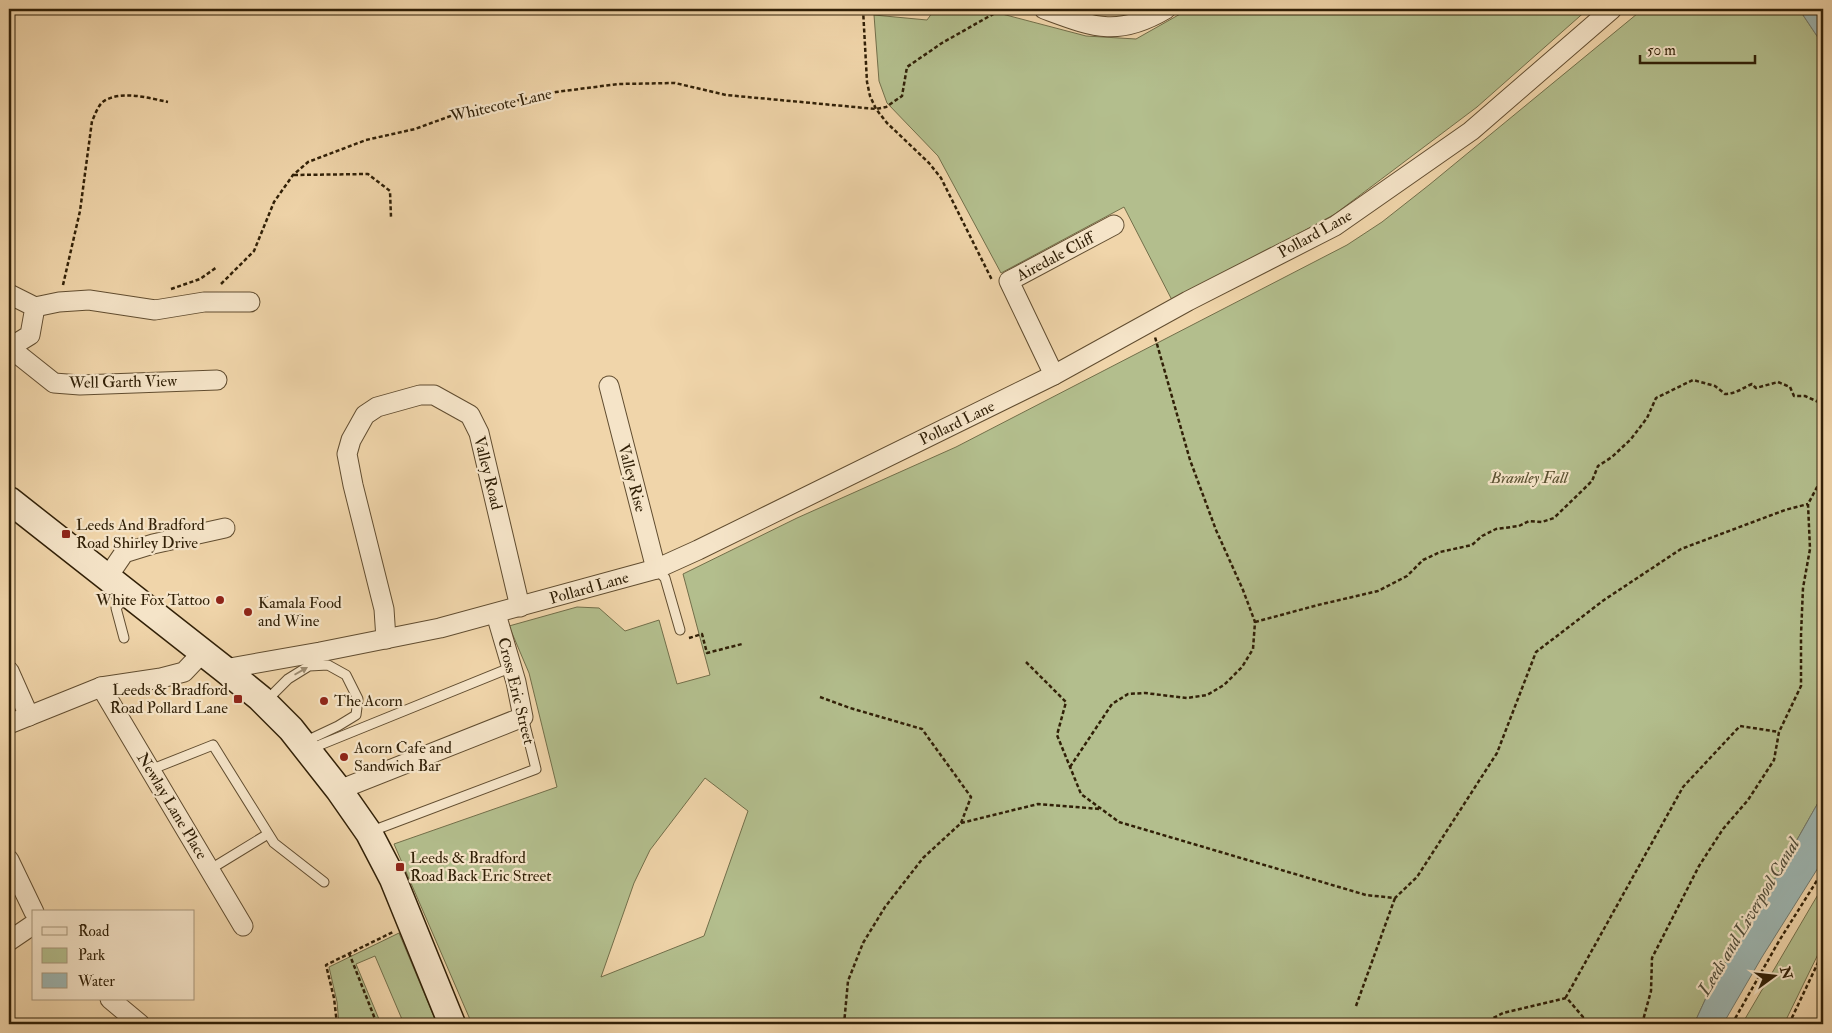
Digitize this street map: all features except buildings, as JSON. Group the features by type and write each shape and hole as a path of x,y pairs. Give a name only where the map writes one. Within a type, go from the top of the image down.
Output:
{"main road":[{"path":"9,500 224,669 291,729 369,832 393,879 452,1024"}],"street":[{"path":"1044,9 1087,25 1108,28 1126,26 1151,18 1166,9"},
{"name":"Pollard Lane","path":"224,669 440,628 656,569 1054,375 1151,321 1335,226 1471,131 1612,9"},
{"name":"Airedale Cliff","path":"1054,375 1008,281 1114,225"},
{"path":"9,294 35,307 59,302 89,300 155,310 204,302 250,302"},
{"path":"10,348 30,335 35,307"},
{"name":"Well Garth View","path":"10,348 54,383 80,385 217,380"},
{"name":"Valley Rise","path":"609,386 656,569"},
{"name":"Valley Road","path":"386,639 384,610 353,485 348,454 351,440 365,416 377,407 420,395 434,395 470,415 479,433 520,607"},
{"path":"107,578 124,553 154,544 225,528"},
{"name":"Cross Eric Street","path":"496,614 516,682 523,717"},
{"path":"9,724 101,687 161,678 184,672 203,652"},
{"path":"9,671 28,716"},
{"name":"Newlay Lane Place","path":"101,687 243,926"},
{"path":"339,790 523,717"},
{"path":"9,860 33,910"},
{"path":"9,941 32,925"},
{"path":"111,1000 140,1024"}],"lane":[{"path":"656,569 665,578 680,630"},
{"path":"124,638 116,608 128,594"},
{"path":"264,703 288,679 310,666 328,665 346,675 358,699 356,715 305,747"},
{"path":"305,747 512,668"},
{"name":"Cross Eric Street","path":"369,832 536,769 523,717"},
{"path":"150,770 213,746 274,844 324,882"},
{"path":"209,870 268,834"}],"path":[{"path":"863,9 867,82 870,96 876,109 887,123 929,163 941,178 994,282"},
{"path":"876,109 886,107 902,96 908,67 942,42 1002,9"},
{"name":"Whitecote Lane","path":"204,302 254,251 274,202 293,175 308,162 366,140 415,129 456,114 556,92 618,84 675,83 726,95 876,109"},
{"path":"59,302 80,211 92,121 97,109 103,101 116,96 135,96 168,102"},
{"path":"293,175 368,174 390,191 391,216"},
{"path":"162,292 200,280 217,267"},
{"path":"1070,767 1112,704 1128,694 1187,698 1207,695 1224,685 1242,667 1253,649 1254,622 1243,590 1216,530 1190,460 1151,321"},
{"path":"1254,622 1378,591 1407,576 1423,560 1440,552 1472,545 1482,536 1496,529 1519,526 1529,521 1542,522 1554,518 1592,481 1598,466 1612,457 1631,439 1647,418 1656,398 1692,380 1715,386 1725,394 1733,394 1741,388 1752,384 1756,388 1778,382 1790,387 1794,396 1805,396 1823,404"},
{"path":"1642,1024 1651,991 1652,958 1698,866 1723,829 1748,800 1774,760 1779,732 1801,686 1803,588 1810,549 1808,504 1823,476"},
{"path":"1356,1006 1395,898 1417,877 1497,753 1536,652 1604,600 1681,549 1785,510 1808,504"},
{"path":"680,630 682,640 702,634 707,653 742,644"},
{"path":"1026,662 1066,702 1057,735 1081,794 1119,822 1366,896 1395,898"},
{"path":"820,697 850,708 922,729 971,798 961,823 923,858 885,907 863,942 848,981 844,1024"},
{"path":"1482,1024 1503,1013 1566,998 1683,787 1740,726 1779,732"},
{"path":"961,823 1038,804 1101,809"},
{"path":"1732,1024 1779,941 1823,871"},
{"path":"337,1024 334,998 326,964 410,924"},
{"path":"1789,1024 1823,952"},
{"path":"349,953 377,1024"},
{"path":"1566,998 1583,1017 1581,1024"}],"green space":[{"path":"935,9 983,9 1086,36 1136,39 1189,9 1588,9 1477,107 1335,214 1173,302 1124,207 1001,273 938,156 887,103 879,81 874,15 927,20"},
{"name":"Bramley Fall","path":"1643,9 1799,9 1823,45 1823,794 1711,987 1694,1024 472,1024 394,844 557,787 529,673 509,626 577,607 599,608 625,631 659,620 677,684 710,675 683,574 797,518 956,447 1347,245 1382,222","holes":["705,778 748,811 704,936 601,977 634,883 650,850"]},
{"path":"1823,886 1823,944 1784,1024 1742,1024"},
{"path":"399,933 437,1024 404,1024 375,956 356,964 381,1024 339,1024 337,1002 329,967"}],"water":[{"path":"1799,9 1823,9 1823,45"},
{"path":"1823,794 1823,860 1762,957 1723,1024 1694,1024 1711,987"}],"place":[{"name":"Leeds And Bradford Road Shirley Drive","path":"66,534"},
{"name":"White Fox Tattoo","path":"220,600"},
{"name":"Kamala Food and Wine","path":"248,612"},
{"name":"Leeds & Bradford Road Pollard Lane","path":"238,699"},
{"name":"The Acorn","path":"324,701"},
{"name":"Acorn Cafe and Sandwich Bar","path":"344,757"},
{"name":"Leeds & Bradford Road Back Eric Street","path":"400,867"}],"water label":[{"name":"Leeds and Liverpool Canal","path":"1749,917"}]}
